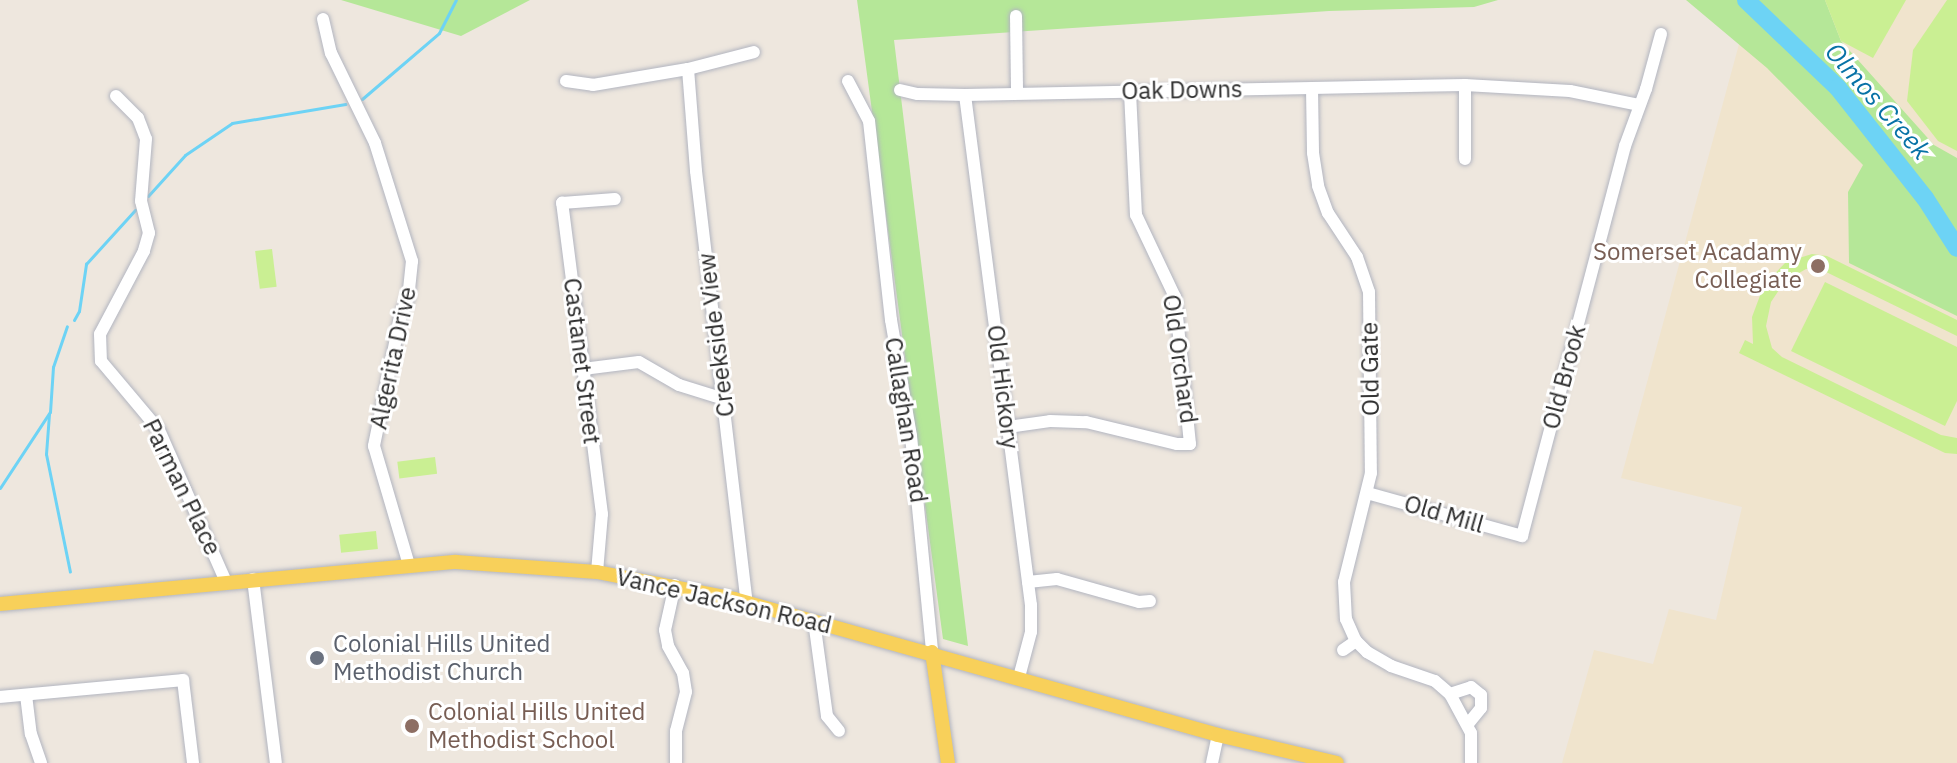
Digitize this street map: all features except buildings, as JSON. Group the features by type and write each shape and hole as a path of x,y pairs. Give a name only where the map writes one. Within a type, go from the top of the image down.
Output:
{"main road":[{"name":"Vance Jackson Road","path":"0,604 456,562 597,572 675,585 747,602 1218,735 1337,763"},
{"name":"Callaghan Road","path":"932,652 948,763"}],"street":[{"path":"1016,16 1017,92"},
{"name":"Algerita Drive","path":"323,19 331,53 375,143 412,261 408,297 401,314 374,446 409,565"},
{"name":"Old Brook","path":"1522,536 1625,146 1661,34"},
{"path":"566,81 593,85 688,69 754,52"},
{"name":"Creekside View","path":"688,69 696,171 747,602"},
{"name":"Callaghan Road","path":"848,81 869,121 891,320 911,436 932,652"},
{"path":"1465,85 1465,159"},
{"name":"Oak Downs","path":"900,90 918,94 965,95 1465,85 1570,91 1639,105"},
{"name":"Old Gate","path":"1312,88 1313,153 1318,186 1328,213 1357,257 1369,292 1371,473 1343,590 1346,619 1356,641"},
{"name":"Old Orchard","path":"1008,427 1050,421 1086,422 1177,444 1190,444 1191,429 1175,297 1136,215 1130,91"},
{"name":"Old Hickory","path":"965,95 1028,582 1031,632 1019,677"},
{"name":"Parman Place","path":"116,96 138,118 146,139 141,201 149,233 144,251 100,334 101,361 159,430 226,582"},
{"name":"Castanet Street","path":"597,572 602,514 562,203 615,199"},
{"path":"583,369 639,362 679,385 724,399"},
{"name":"Old Mill","path":"1367,493 1522,536"},
{"path":"253,579 276,763"},
{"path":"1028,582 1057,579 1139,602 1150,601"},
{"path":"675,585 665,630 668,646 683,673 686,692 676,731 676,763"},
{"path":"814,621 825,707 839,731"},
{"path":"1343,650 1356,641 1377,659 1421,675 1450,694 1468,724 1471,763"},
{"path":"0,697 183,680 193,763"},
{"path":"1450,694 1465,687 1479,692 1481,708 1468,724"},
{"path":"26,695 31,734 41,763"},
{"path":"1212,763 1218,735"}],"shaded area":[{"name":"Somerset Acadamy Collegiate","path":"1751,0 1957,0 1957,763 1562,763 1594,650 1653,664 1669,609 1716,620 1742,507 1621,478"}],"green space":[{"path":"341,0 530,0 461,36"},
{"path":"857,0 1498,0 1474,7 1329,11 894,40 968,646 943,639"},
{"path":"1686,0 1825,0 1841,41 1934,145 1957,158 1957,316 1849,263 1848,192 1863,165 1767,68"},
{"path":"1825,0 1906,0 1873,58 1841,41"},
{"path":"1947,0 1957,0 1957,151 1938,141 1907,101 1913,50"},
{"path":"272,249 277,287 260,289 255,251"},
{"path":"1812,254 1827,256 1957,320 1957,336 1822,270 1806,269 1785,281 1771,302 1766,326 1772,348 1782,357 1941,435 1957,438 1957,454 1945,453 1739,353 1745,340 1753,344 1752,317 1764,285 1786,262"},
{"path":"1825,282 1957,347 1957,401 1945,426 1791,351"},
{"path":"435,457 437,474 399,479 397,462"},
{"path":"376,531 378,549 341,553 339,535"}],"waterway":[{"path":"362,99 439,33 456,0"},
{"name":"Olmos Creek","path":"1746,0 1838,88 1925,198 1957,248"},
{"path":"148,196 185,155 232,123 345,104"},
{"path":"74,320 79,311 86,264 135,210"},
{"path":"0,488 50,412 53,367 67,326"},
{"path":"49,414 46,454 70,572"}],"place":[{"name":"Somerset Acadamy Collegiate","path":"1818,266"},
{"name":"Colonial Hills United Methodist Church","path":"317,658"},
{"name":"Colonial Hills United Methodist School","path":"412,726"}]}
